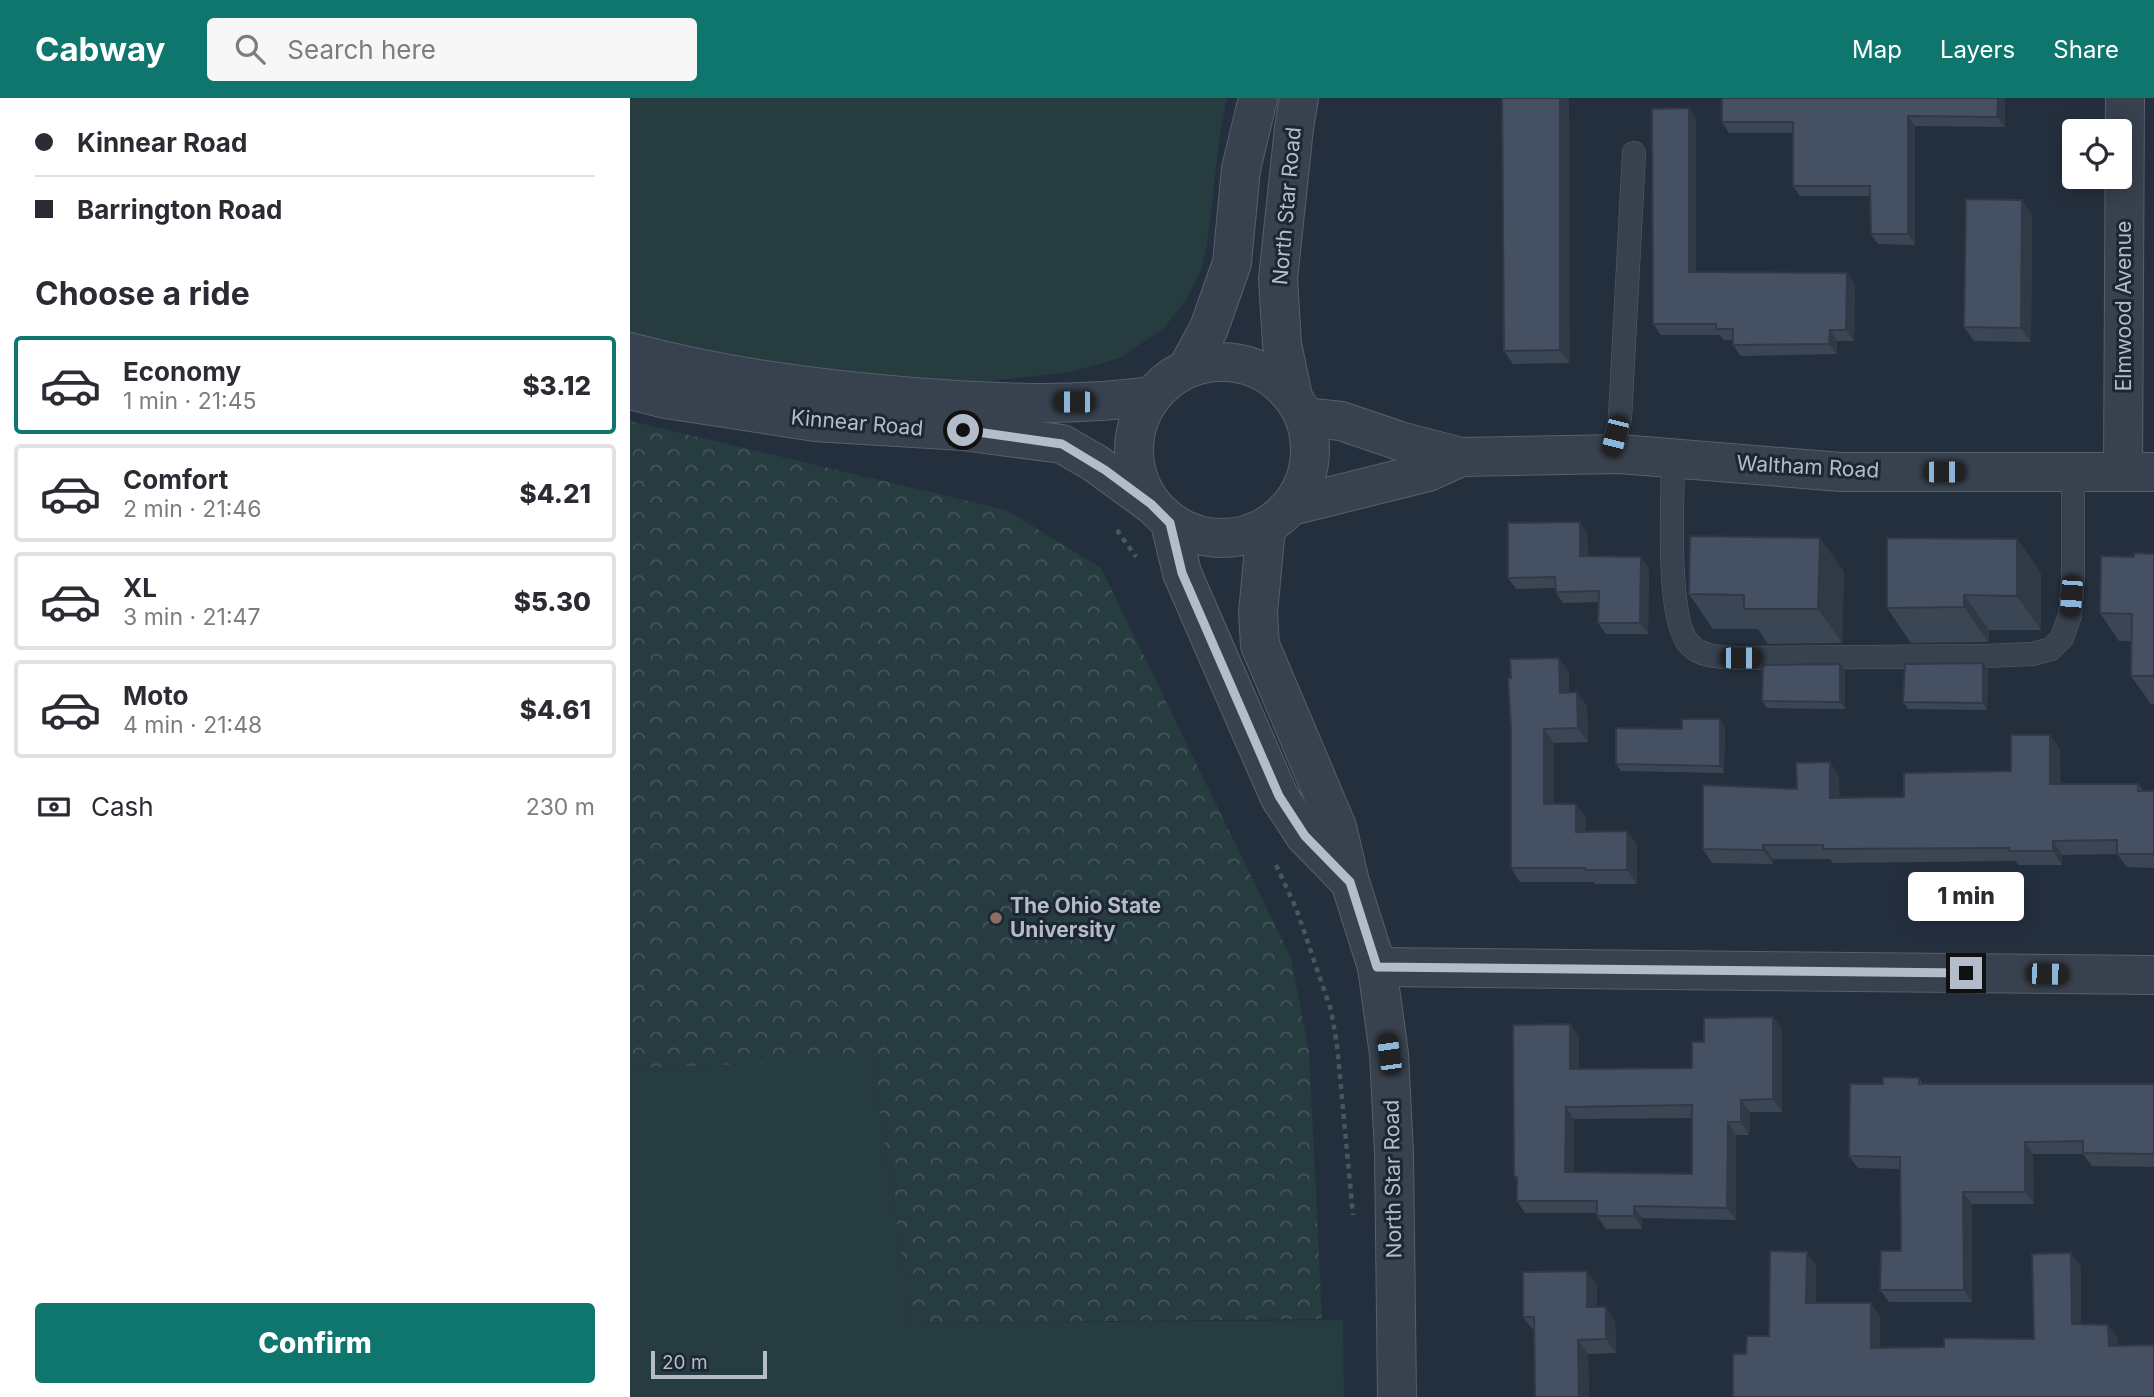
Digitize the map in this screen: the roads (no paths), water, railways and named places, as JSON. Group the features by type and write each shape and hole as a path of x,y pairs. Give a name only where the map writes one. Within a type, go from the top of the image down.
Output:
{"street":[{"name":"North Star Road","path":"1187,369 1209,328 1232,263 1241,169 1258,98"},
{"name":"North Star Road","path":"1298,407 1282,344 1278,279 1293,128 1299,98"},
{"name":"Elmwood Avenue","path":"2125,98 2138,472"},
{"name":"Kinnear Road","path":"630,352 684,366 818,389 981,402 1100,402 1151,396"},
{"path":"1215,362 1244,365 1272,377 1298,407 1310,440 1310,464 1303,486 1278,517 1242,537 1218,538 1193,534 1161,513 1141,488 1133,450 1135,430 1141,413 1151,396 1167,380 1187,369 1215,362"},
{"name":"Kinnear Road","path":"630,390 666,399 815,422 963,430 1062,444 1095,463 1161,513"},
{"name":"Waltham Road","path":"1298,407 1400,441 1461,457 1611,455 1841,472 2138,472"},
{"name":"Waltham Road","path":"1278,517 1428,472 1461,457"},
{"name":"North Star Road","path":"1161,513 1182,573 1279,796 1305,836 1350,882"},
{"name":"North Star Road","path":"1278,517 1258,613 1260,645 1337,827 1350,882 1377,967 1389,1054 1394,1153 1397,1397"},
{"path":"1377,967 2154,975"}],"lane":[{"path":"1611,455 1620,418 1634,153"},
{"path":"1673,458 1674,601 1680,631 1690,645 1707,655 1741,658 1984,656 2033,654 2051,649 2062,638 2070,615 2073,577 2073,472"}],"place":[{"name":"The Ohio State University","path":"996,918"}]}
